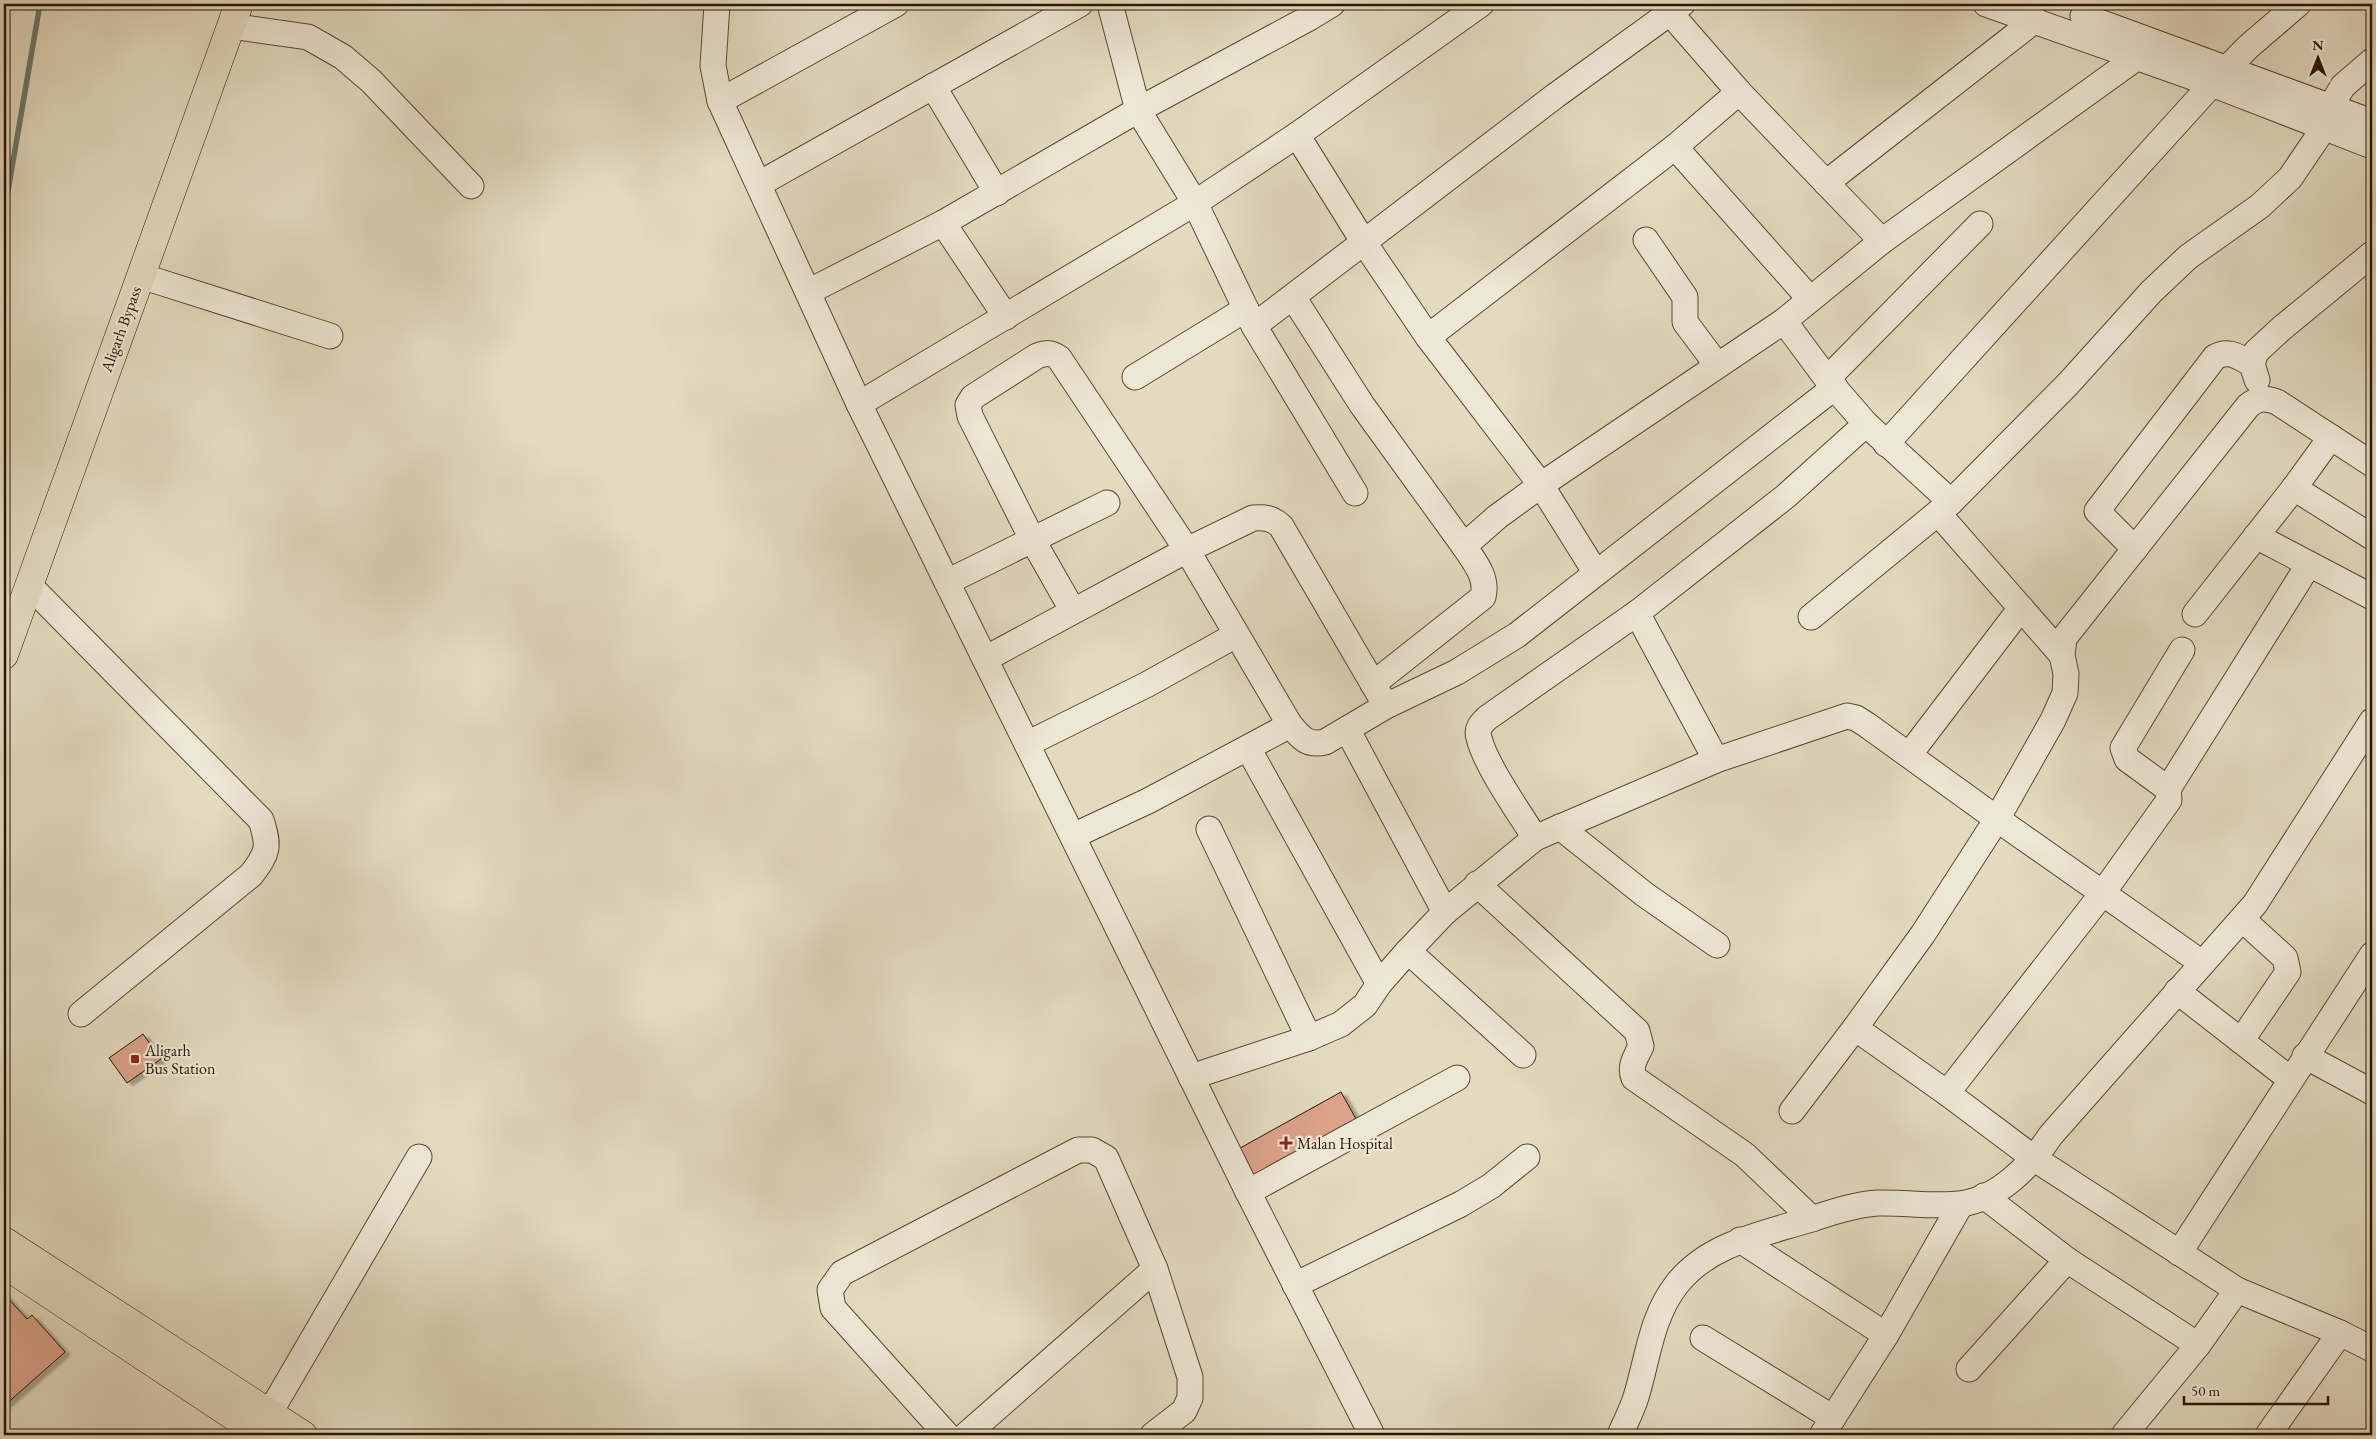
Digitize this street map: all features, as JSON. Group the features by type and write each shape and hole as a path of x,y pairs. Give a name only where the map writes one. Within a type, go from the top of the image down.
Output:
{"main road":[{"name":"Aligarh Bypass","path":"4,655 235,15"},
{"path":"4,1241 263,1430"},
{"path":"4,1264 263,1430 303,1435"}],"street":[{"path":"717,4 713,66 720,101 859,404 1248,1192 1372,1435"},
{"path":"720,101 896,4"},
{"path":"759,184 1080,4"},
{"path":"1110,4 1138,110 1195,203 1250,318 1355,493"},
{"path":"808,292 943,223 1138,110 1332,4"},
{"path":"859,404 1195,203 1297,135 1481,4"},
{"path":"1986,4 2035,20 2082,18 2220,76 2328,117 2372,146"},
{"path":"1886,444 2220,76 2298,4"},
{"path":"1135,377 1293,297 1363,242 1676,8 1739,92 1882,240"},
{"path":"235,15 308,37 343,57 371,81 471,186"},
{"path":"2082,18 2136,58 2220,76"},
{"path":"1826,184 2035,20"},
{"path":"1464,546 1497,517 1541,485 1784,321 1882,240 2136,58"},
{"path":"1811,617 1945,508 2068,384 2157,286 2188,257 2260,206 2290,178 2328,117 2343,86 2372,61"},
{"path":"933,86 996,193"},
{"path":"1428,337 1675,147 1739,92"},
{"path":"2328,117 2372,122"},
{"path":"1297,135 1363,242 1428,337 1541,485 1596,573"},
{"path":"1675,147 1810,299"},
{"path":"943,223 1006,317"},
{"path":"1073,612 1032,540 970,416 968,405 973,397 1037,356 1046,353 1053,354 1059,358 1187,550 1290,725 1305,742 1315,744 1325,742 1348,731 1386,706 1457,672 1517,635 1831,383 1980,224"},
{"path":"1646,240 1684,297 1685,322 1717,366"},
{"path":"2266,398 2254,375 2252,364 2256,352 2282,328 2372,254"},
{"path":"141,276 330,336"},
{"path":"1293,297 1362,405 1482,573 1486,587 1483,598 1373,684"},
{"path":"1784,321 1831,383 1866,424 1945,508 2021,608 2062,655"},
{"path":"2135,549 2097,511 2215,357 2223,352 2232,354 2252,364"},
{"path":"1792,1111 1923,934 1997,819 2053,720 2065,693 2066,674 2062,655 2064,638 2072,625 2248,406 2256,400 2266,398 2277,402 2372,464"},
{"path":"1535,838 1489,762 1478,737 1479,725 1637,613 1786,496 1866,424"},
{"path":"2195,614 2332,438"},
{"path":"2294,488 2372,536"},
{"path":"947,582 1107,504"},
{"path":"985,659 1187,550 1253,518 1263,517 1274,519 1281,526 1386,706"},
{"path":"2256,536 2372,597"},
{"path":"1947,1093 2102,894 2169,800 2168,789 2309,564"},
{"path":"29,585 261,820 268,840 263,859 251,875 81,1014"},
{"path":"1909,755 2021,608"},
{"path":"1637,613 1716,760"},
{"path":"1027,744 1146,685 1236,635"},
{"path":"2168,789 2127,759 2123,748 2182,650"},
{"path":"1191,1077 1309,1038 1341,1024 1365,1005 1379,984 1445,912 1535,838 1716,760 1847,716 1856,718 2202,963"},
{"path":"1620,1435 1636,1398 1654,1324 1677,1284 1704,1259 1740,1240 1839,1209 1875,1203 1972,1200 2003,1186 2035,1159 2051,1135 2255,904 2302,834 2372,721"},
{"path":"1073,836 1148,801 1290,725"},
{"path":"1348,731 1445,912"},
{"path":"1248,748 1379,984"},
{"path":"1560,827 1644,894 1717,945"},
{"path":"1209,828 1309,1038"},
{"path":"1477,884 1637,1031 1641,1046 1632,1064 1634,1078 1745,1154 1812,1219"},
{"path":"2241,1041 2288,972 2285,958 2242,919"},
{"path":"1408,951 1523,1055"},
{"path":"2179,1253 2372,955"},
{"path":"2177,991 2290,1079"},
{"path":"1855,1028 1947,1093 2035,1159 2237,1290 2340,1333 2372,1349"},
{"path":"2305,1056 2372,1092"},
{"path":"1248,1192 1457,1078"},
{"path":"947,1435 833,1308 830,1290 842,1273 1078,1150 1092,1150 1106,1158 1155,1269 1190,1377 1190,1398 1184,1411 1153,1435"},
{"path":"263,1430 419,1157"},
{"path":"1295,1285 1461,1204 1491,1186 1527,1157"},
{"path":"1972,1200 2198,1344"},
{"path":"1704,1338 1828,1427 1972,1200"},
{"path":"1740,1240 1886,1335"},
{"path":"1969,1369 2067,1260"},
{"path":"966,1435 1155,1269"},
{"path":"2124,1435 2198,1344 2237,1290"},
{"path":"2268,1435 2340,1333"}],"building":[{"name":"Aligarh Bus Station","path":"143,1034 161,1059 127,1083 109,1058"},
{"path":"1341,1092 1360,1126 1252,1186 1233,1152"},
{"path":"4,1294 27,1319 32,1315 65,1352 4,1406"}],"waterway":[{"path":"4,214 40,4"}],"place":[{"name":"Aligarh Bus Station","path":"135,1059"},
{"name":"Malan Hospital","path":"1286,1143"}]}
